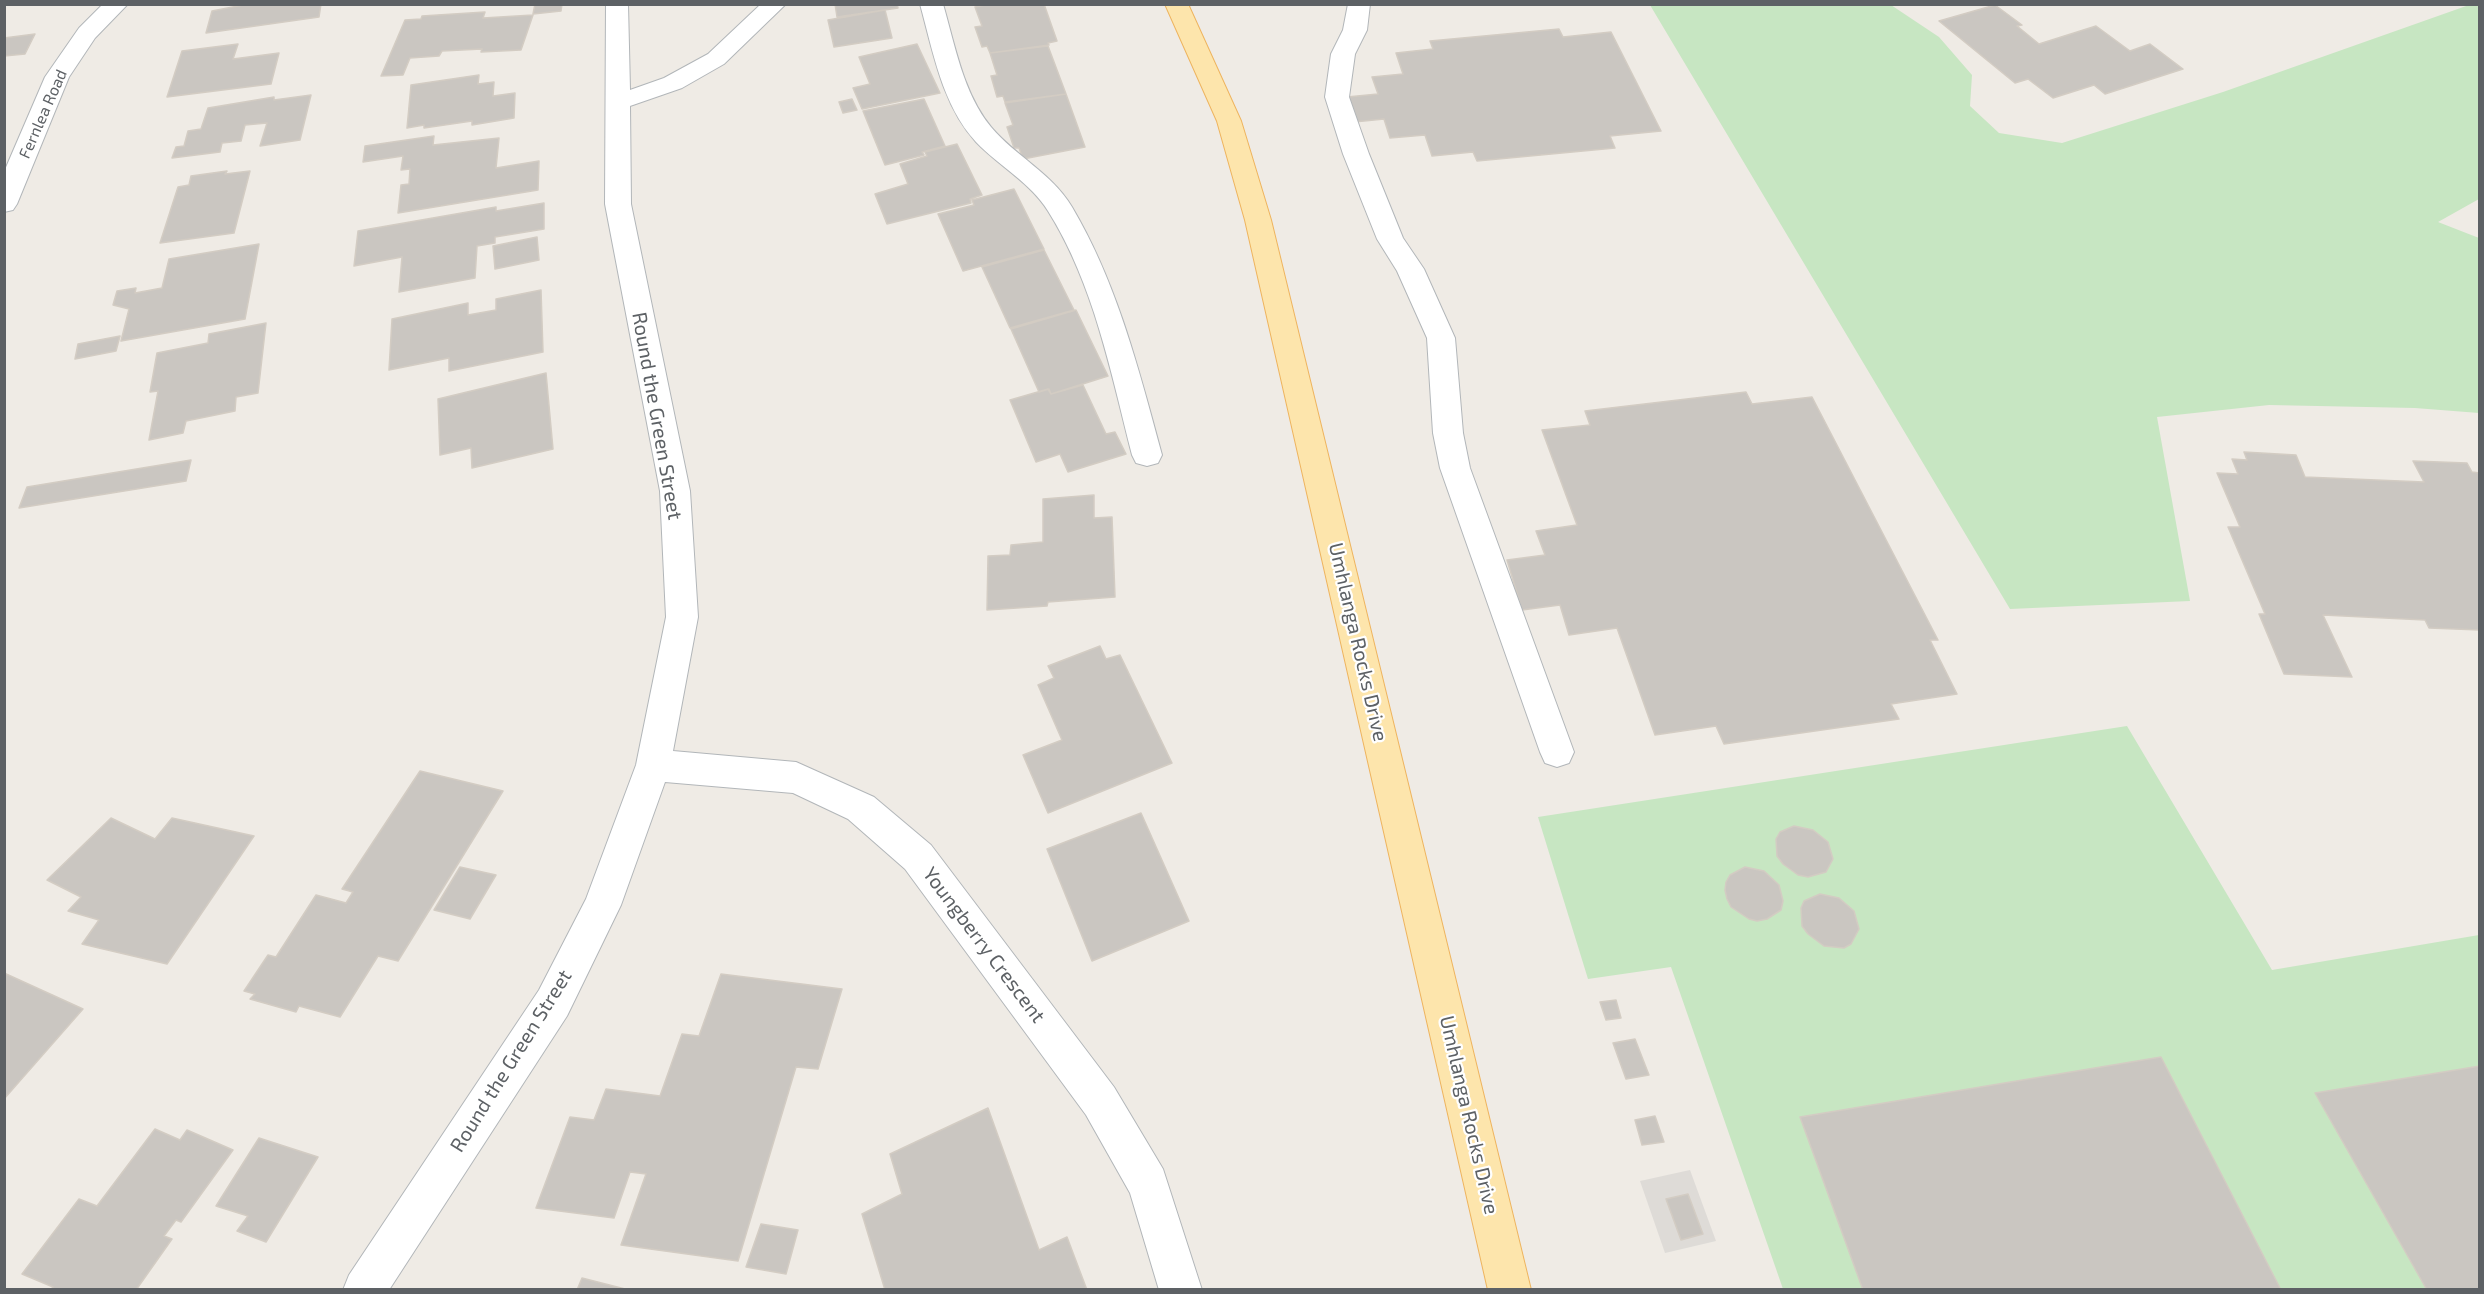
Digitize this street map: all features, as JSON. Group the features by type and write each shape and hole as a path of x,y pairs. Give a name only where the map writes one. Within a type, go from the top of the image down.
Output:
{"main road":[{"name":"Umhlanga Rocks Drive","path":"1176,5 1229,121 1258,220 1510,1290"}],"street":[{"name":"Fernlea Road","path":"4,204 57,77 87,33 117,4"},
{"name":"Round the Green Street","path":"364,1290 553,1003 602,905 654,765 682,617 675,491 618,204 617,4"},
{"path":"617,102 673,83 716,59 775,4"},
{"path":"931,4 965,111 984,135 1057,204 1086,259 1114,332 1146,455"},
{"path":"1176,5 1181,4"},
{"path":"1359,4 1355,30 1343,54 1337,97 1353,146 1390,239 1424,295 1441,338 1448,433 1455,468 1557,752"},
{"name":"Youngberry Crescent","path":"654,765 796,778 861,808 918,857 1100,1101 1148,1184 1181,1290"}],"shaded area":[{"path":"1690,1170 1716,1241 1665,1253 1640,1181"}],"green space":[{"path":"1650,5 1891,5 1939,37 1972,75 1970,106 1999,133 2062,143 2223,92 2469,5 2479,5 2479,199 2438,222 2479,238 2479,413 2415,408 2269,405 2157,417 2190,601 2010,609"},
{"path":"2127,726 2272,970 2479,935 2479,1289 1783,1289 1671,967 1588,979 1538,817"}],"building":[{"path":"248,4 321,4 319,17 206,33 212,11"},
{"path":"535,4 562,4 561,11 533,14"},
{"path":"835,4 897,4 898,8 837,17"},
{"path":"990,4 1044,4 1057,41 1048,43 1049,45 990,53 987,46 982,47 975,27 982,26 975,7"},
{"path":"1995,5 2022,25 2017,26 2039,44 2096,26 2130,51 2150,44 2183,69 2105,94 2094,85 2053,98 2028,79 2015,83 1939,21"},
{"path":"885,10 892,38 834,47 828,20"},
{"path":"485,12 483,18 533,15 521,50 442,51 439,56 410,58 403,75 381,76 405,20 421,19 422,16"},
{"path":"1559,29 1563,37 1611,32 1661,131 1610,136 1615,148 1477,161 1473,152 1432,156 1425,135 1390,138 1384,119 1354,122 1347,97 1378,94 1372,77 1403,74 1396,53 1433,49 1430,41"},
{"path":"35,34 25,54 4,56 4,38"},
{"path":"238,44 233,59 279,53 271,84 167,97 182,51"},
{"path":"917,44 940,93 862,109 853,88 870,84 859,57"},
{"path":"1048,46 1066,94 1005,102 1003,96 997,97 991,76 997,75 990,53"},
{"path":"479,75 478,84 494,82 493,96 515,93 514,118 472,125 472,121 424,128 424,125 407,128 411,85"},
{"path":"1066,94 1085,147 1023,159 1019,148 1014,148 1007,127 1013,125 1005,103"},
{"path":"311,95 300,140 260,146 267,123 245,125 241,141 222,143 220,152 172,158 176,147 184,146 188,131 201,129 208,108 274,97 274,100"},
{"path":"852,99 857,110 843,113 839,102"},
{"path":"924,99 945,146 922,152 924,155 885,165 863,111"},
{"path":"434,136 433,145 499,138 496,168 539,161 538,190 398,213 401,185 409,184 410,169 401,170 403,156 363,162 365,146"},
{"path":"957,144 982,195 970,199 971,203 887,224 875,194 908,184 900,164 927,156 925,152"},
{"path":"227,171 225,174 250,171 234,233 160,243 178,187 189,185 191,176"},
{"path":"1014,189 1044,249 963,271 938,214 974,205 972,200"},
{"path":"544,203 544,229 495,237 495,243 477,246 475,278 399,292 402,257 354,266 358,231 496,207 496,211"},
{"path":"537,237 539,260 495,269 493,246"},
{"path":"259,244 245,319 121,341 129,309 113,305 117,291 136,288 135,293 162,288 169,259"},
{"path":"1044,250 1074,310 1010,328 982,267"},
{"path":"541,290 543,352 449,371 449,358 389,370 392,319 468,303 468,315 496,310 496,299"},
{"path":"1076,310 1108,376 1051,394 1049,389 1039,392 1011,329"},
{"path":"266,323 258,393 236,397 235,411 186,421 183,433 149,440 158,391 150,392 157,353 208,343 209,334"},
{"path":"120,336 116,351 75,359 78,344"},
{"path":"546,373 553,449 472,468 471,448 440,455 438,399"},
{"path":"1083,385 1106,434 1115,432 1126,454 1068,472 1060,454 1036,462 1010,400 1048,389 1051,394"},
{"path":"1746,392 1752,404 1812,397 1938,640 1930,640 1957,694 1891,704 1899,719 1724,744 1716,726 1655,735 1617,628 1569,635 1560,605 1522,610 1507,560 1545,555 1536,531 1577,525 1542,430 1590,425 1585,411"},
{"path":"2244,452 2296,455 2305,477 2424,482 2413,461 2467,463 2472,472 2480,473 2480,630 2429,628 2425,620 2323,615 2352,677 2284,674 2259,614 2265,614 2228,527 2240,527 2217,473 2238,474 2232,459 2247,460"},
{"path":"191,460 186,481 19,508 27,487"},
{"path":"1094,495 1094,518 1112,517 1115,597 1048,602 1047,606 987,610 988,556 1010,555 1011,545 1043,542 1043,499"},
{"path":"1100,646 1106,659 1120,655 1172,763 1048,813 1023,755 1062,740 1038,685 1054,678 1048,666"},
{"path":"420,771 503,791 398,961 378,956 340,1017 299,1006 296,1012 250,999 255,994 244,991 268,955 276,957 316,895 346,903 353,892 342,889"},
{"path":"1141,813 1189,921 1092,961 1047,849"},
{"path":"111,818 155,839 172,818 254,836 167,964 82,944 99,920 68,911 81,897 47,880"},
{"path":"1794,826 1813,830 1828,842 1833,859 1826,872 1808,877 1798,875 1783,864 1777,856 1776,839 1780,832"},
{"path":"460,867 496,875 470,919 434,910"},
{"path":"1745,867 1764,871 1779,885 1783,901 1781,910 1767,919 1757,921 1749,919 1731,907 1727,899 1726,882 1730,875"},
{"path":"1820,894 1839,898 1854,911 1859,929 1851,944 1844,948 1824,946 1808,934 1802,926 1801,908 1804,901"},
{"path":"4,973 83,1009 4,1099"},
{"path":"721,974 842,989 818,1069 796,1067 738,1261 621,1245 646,1174 630,1172 614,1218 536,1208 570,1117 594,1120 606,1089 660,1096 682,1034 699,1036"},
{"path":"1616,1000 1621,1018 1606,1020 1600,1002"},
{"path":"1635,1039 1649,1075 1626,1079 1613,1043"},
{"path":"2161,1057 2281,1290 1863,1290 1800,1117"},
{"path":"2480,1066 2480,1290 2427,1290 2315,1093"},
{"path":"988,1108 1039,1250 1067,1237 1087,1290 885,1290 862,1214 902,1194 890,1154"},
{"path":"1655,1116 1664,1142 1642,1145 1635,1120"},
{"path":"155,1129 180,1140 187,1130 233,1150 181,1222 176,1220 164,1236 172,1239 136,1290 51,1290 53,1287 22,1274 79,1199 97,1206"},
{"path":"259,1138 318,1157 266,1242 237,1231 248,1216 216,1206"},
{"path":"1688,1194 1703,1234 1681,1240 1666,1199"},
{"path":"761,1224 798,1230 786,1274 746,1267"},
{"path":"582,1278 629,1290 577,1290"}]}
